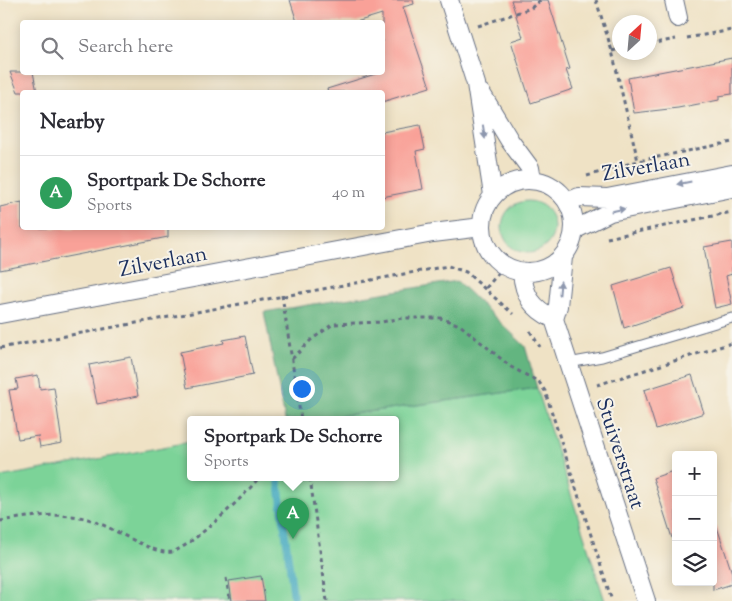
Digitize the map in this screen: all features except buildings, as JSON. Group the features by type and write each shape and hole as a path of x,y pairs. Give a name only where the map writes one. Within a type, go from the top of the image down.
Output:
{"street":[{"path":"449,0 476,84 493,195"},
{"path":"674,0 678,18"},
{"path":"476,84 510,141 530,168 532,180"},
{"name":"Zilverlaan","path":"562,196 608,198 732,174"},
{"path":"532,180 539,180 562,196 573,213 574,230 570,246 563,257 552,266 540,271 522,272 504,266 488,249 482,226 483,215 493,195 512,182 532,180"},
{"name":"Zilverlaan","path":"574,230 610,212 732,188"},
{"name":"Zilverlaan","path":"0,314 423,235 482,226"},
{"name":"Stuiverstraat","path":"563,257 558,306 554,319 646,601"},
{"path":"522,272 524,289 538,311 554,319"}],"lane":[{"path":"568,363 602,357 732,318"}],"path":[{"path":"459,32 531,8 541,0"},
{"path":"596,0 612,51"},
{"path":"657,43 732,30"},
{"path":"614,60 638,161"},
{"path":"562,196 561,183 570,179 638,161 732,142"},
{"path":"605,239 732,212"},
{"path":"0,348 448,266 466,272 514,314"},
{"path":"486,288 504,266"},
{"path":"282,295 300,416"},
{"path":"292,359 311,340 333,324 382,322 402,318 440,318 460,325 511,367 539,382 545,391 612,601"},
{"path":"527,328 534,335 542,352"},
{"path":"577,391 732,342"},
{"path":"0,521 41,515 83,518 104,524 152,550 171,552 190,543 240,498 255,481"},
{"path":"310,481 326,601"},
{"path":"226,578 230,601"}],"green space":[{"path":"528,201 538,203 546,209 552,217 554,227 552,237 546,245 538,251 528,253 518,251 510,245 504,237 502,227 504,217 510,209 518,203"},
{"path":"457,281 525,346 537,388 339,416 284,416 264,312"},
{"path":"537,388 605,601 0,601 0,477 187,443 187,481 399,481 399,416 339,416"}],"waterway":[{"path":"278,481 294,601"}],"place":[{"name":"Sportpark De Schorre","path":"293,539"}]}
